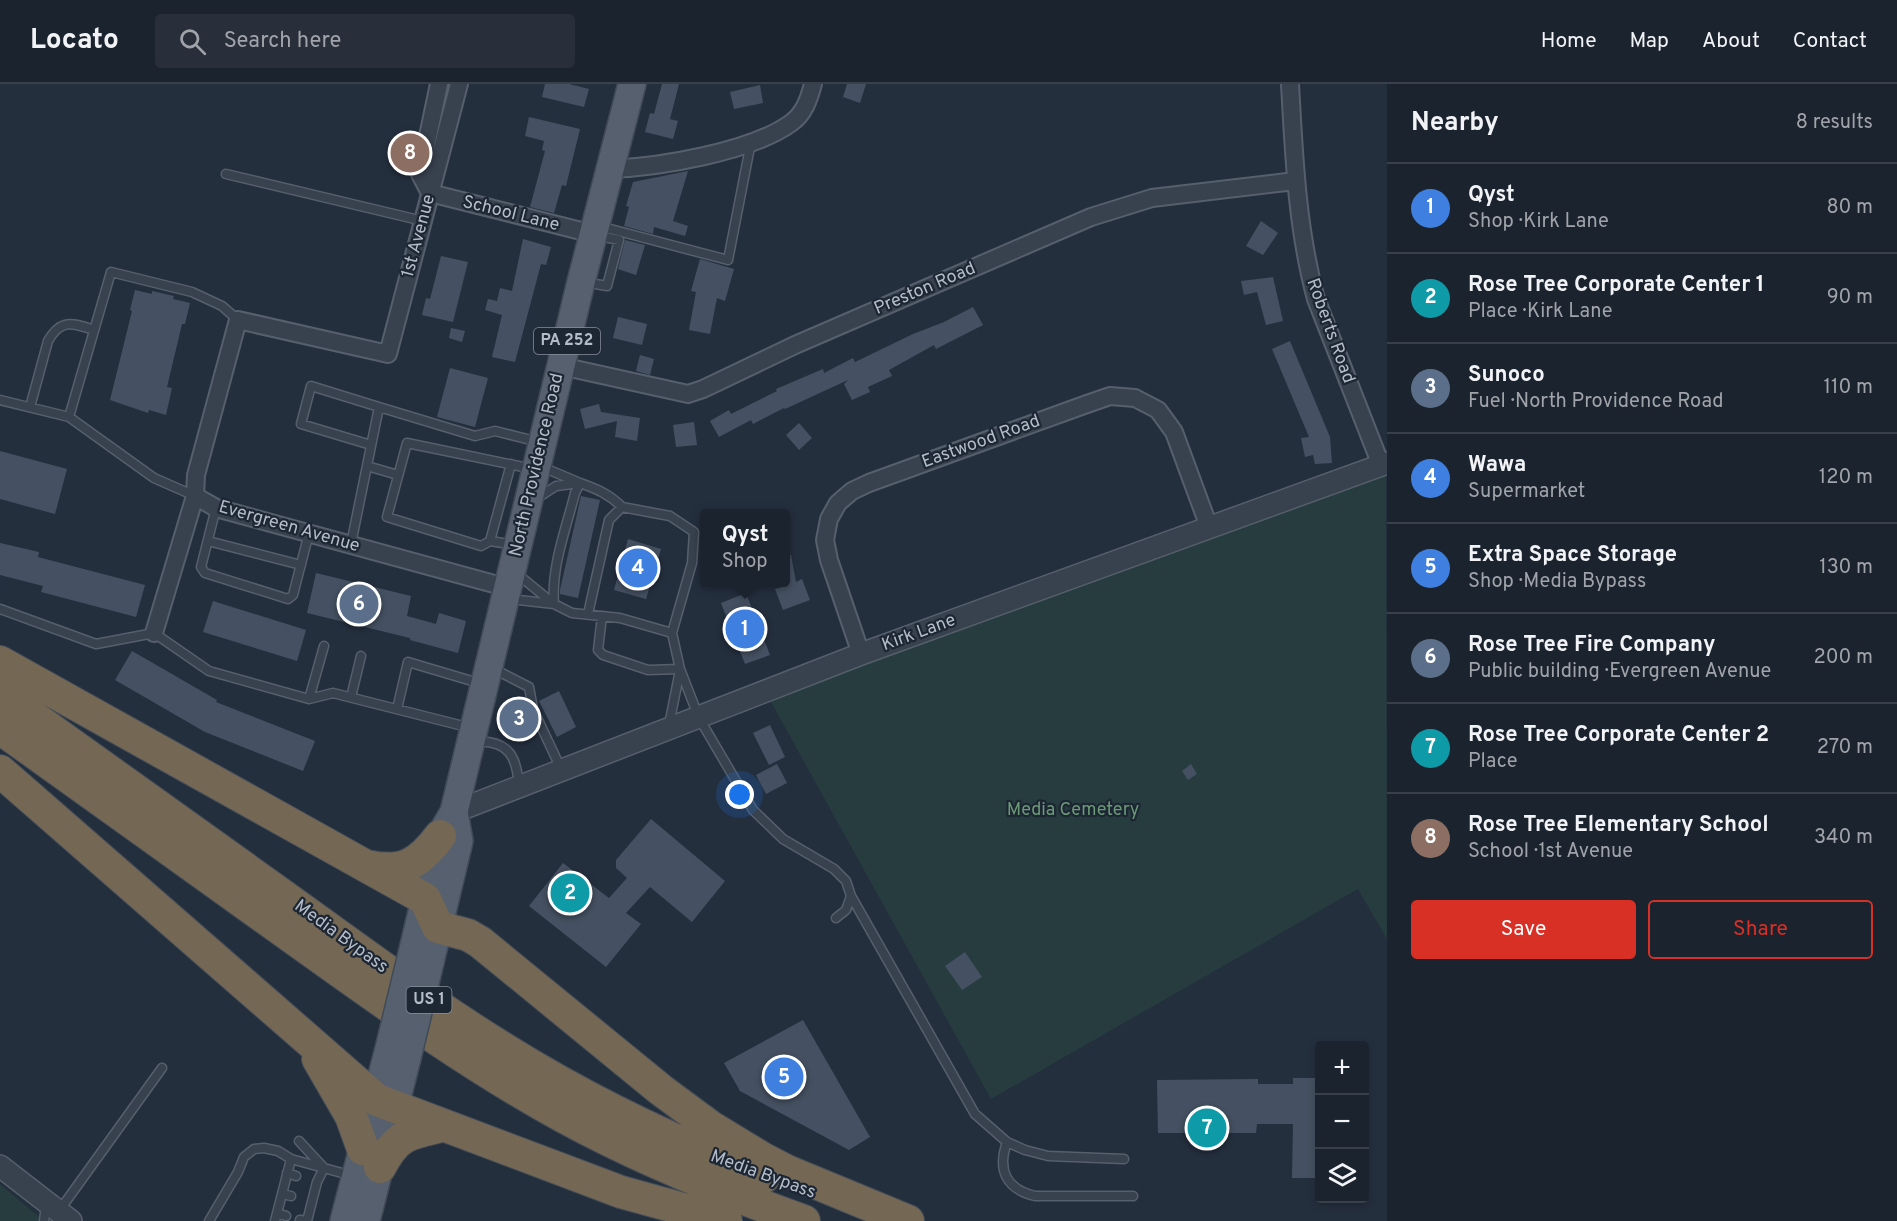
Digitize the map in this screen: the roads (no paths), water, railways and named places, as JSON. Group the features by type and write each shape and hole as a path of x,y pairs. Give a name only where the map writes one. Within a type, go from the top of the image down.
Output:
{"highway":[{"path":"0,662 365,866 428,926 460,920 480,942 661,1090 711,1127 788,1171 907,1221"},
{"name":"Media Bypass","path":"0,693 406,984 534,1067 625,1116 718,1159 816,1195 907,1221"},
{"name":"Media Bypass","path":"0,728 389,1007 510,1086 574,1122 660,1164 708,1186 804,1221"},
{"path":"0,771 386,1103 621,1192 726,1221"},
{"path":"365,866 381,870 408,866 429,851 447,824"},
{"path":"290,1022 322,1064 351,1116 366,1164 388,1152 400,1139 442,1126"}],"main road":[{"name":"North Providence Road","path":"345,1221 386,1103 399,1052 428,926 447,824 473,736 512,576 528,504 532,461 561,366 632,84"},
{"name":"North Providence Road","path":"366,1164 366,1221"}],"street":[{"path":"430,194 420,174 439,84"},
{"name":"1st Avenue","path":"236,328 388,354 459,84"},
{"path":"610,169 683,161 751,142 792,123 804,109 813,84"},
{"name":"Roberts Road","path":"1290,84 1295,181 1308,271 1316,299 1384,464"},
{"name":"Preston Road","path":"561,366 688,394 795,345 1091,217 1152,198 1295,181"},
{"name":"School Lane","path":"430,194 594,230"},
{"name":"Evergreen Avenue","path":"236,328 196,475 195,496 216,508 351,544 512,576"},
{"name":"Eastwood Road","path":"861,654 829,560 825,540 829,519 838,503 852,492 891,475 1110,396 1135,398 1158,410 1174,432 1209,527"},
{"name":"Kirk Lane","path":"447,824 519,788 699,718 734,702 1384,464"},
{"path":"154,633 195,496"},
{"path":"0,1166 55,1214"}],"lane":[{"path":"594,230 728,260 751,142"},
{"path":"226,174 423,221"},
{"path":"69,417 111,272 192,292 222,306 236,328"},
{"path":"30,407 48,341 54,331 58,327 75,323 94,330"},
{"path":"371,445 301,424 311,386 475,436 495,431 532,461"},
{"path":"0,400 69,417 154,478 195,496"},
{"path":"351,544 379,407"},
{"path":"532,461 490,541 481,546 387,518 407,443 532,461 599,489 622,507 670,516 694,532 692,563 672,633 674,647 699,718 753,810 783,839 834,869 846,881 852,896 975,1114 1007,1142 1025,1150 1048,1156 1124,1159"},
{"path":"367,466 398,475"},
{"path":"528,504 556,486 580,483"},
{"path":"554,604 553,587 556,571 573,499 580,483"},
{"path":"588,615 609,520 622,507"},
{"path":"216,508 201,567 205,573 288,599 293,595 309,533"},
{"path":"208,541 301,565"},
{"path":"490,541 512,576 554,604 572,613 620,618 672,633"},
{"path":"512,576 554,604"},
{"path":"0,609 96,644 154,633 209,671 309,699 333,693 351,697 397,709 499,744 510,754 517,765 519,788"},
{"path":"602,616 598,650 603,655 648,670 680,669"},
{"path":"309,699 324,646"},
{"path":"351,697 361,656"},
{"path":"397,709 408,662 487,675 529,687 533,709 562,771"},
{"path":"669,730 680,669"},
{"path":"836,918 846,910 852,896"},
{"path":"55,1214 162,1068"},
{"path":"299,1141 324,1168"},
{"path":"1007,1142 1002,1156 1003,1172 1011,1184 1024,1193 1035,1196 1133,1196"},
{"path":"209,1221 238,1172 244,1157 254,1149 264,1148 278,1151 291,1159 324,1168 366,1164"},
{"path":"279,1217 282,1194 292,1174 291,1159"},
{"path":"300,1220 306,1221 314,1181 324,1168"},
{"path":"282,1194 291,1196"}],"place":[{"name":"Rose Tree Elementary School","path":"410,153"},
{"name":"Wawa","path":"638,568"},
{"name":"Rose Tree Fire Company","path":"359,604"},
{"name":"Qyst","path":"745,629"},
{"name":"Sunoco","path":"519,719"},
{"name":"Rose Tree Corporate Center 1","path":"570,893"},
{"name":"Extra Space Storage","path":"784,1077"},
{"name":"Rose Tree Corporate Center 2","path":"1207,1128"}],"park label":[{"name":"Media Cemetery","path":"1073,810"}]}
